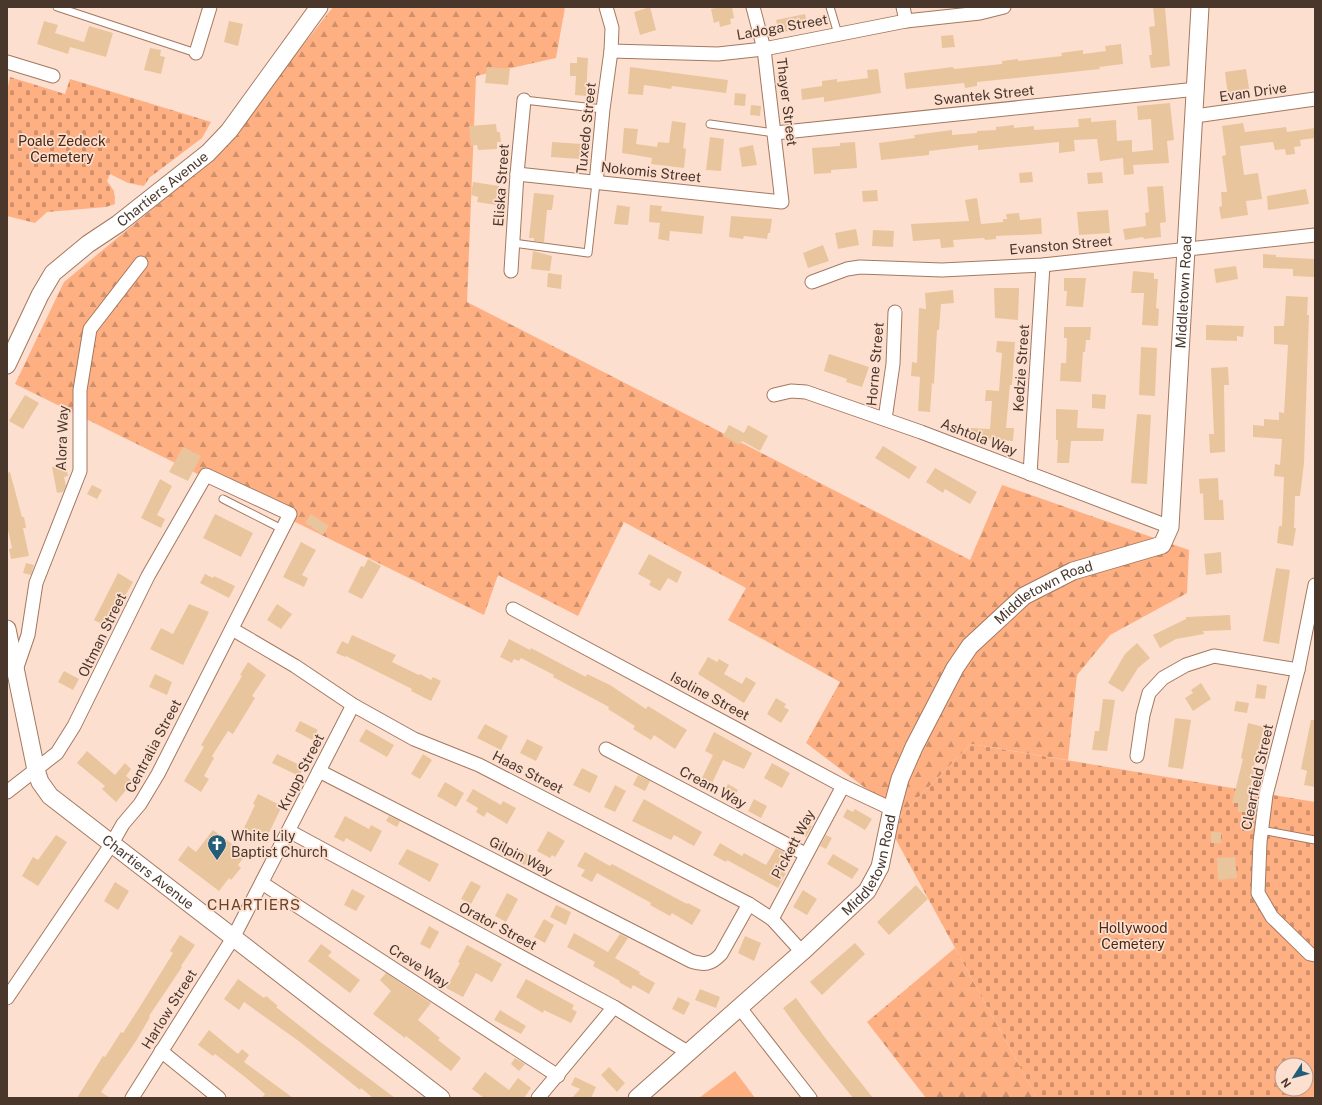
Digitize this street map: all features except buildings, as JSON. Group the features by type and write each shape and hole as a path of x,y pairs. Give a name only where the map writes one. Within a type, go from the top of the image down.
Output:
{"street":[{"path":"196,53 210,7"},
{"name":"Chartiers Avenue","path":"7,366 40,295 53,273 88,244 118,224 208,153 228,132 319,7"},
{"name":"Tuxedo Street","path":"596,183 603,109 611,51 612,28 606,7"},
{"name":"Thayer Street","path":"753,7 764,48 782,202"},
{"path":"903,7 906,21"},
{"name":"Ladoga Street","path":"611,51 718,54 764,48 906,21 980,13 1004,7"},
{"name":"Middletown Road","path":"637,1098 740,1008 858,901 873,881 880,867 900,779 914,747 955,668 970,646 1024,596 1073,571 1162,545 1170,526 1197,89 1200,7"},
{"path":"7,62 52,76"},
{"name":"Swantek Street","path":"775,133 1197,89"},
{"name":"Evan Drive","path":"1195,116 1315,99"},
{"name":"Eliska Street","path":"511,271 516,174 524,100"},
{"name":"Nokomis Street","path":"516,174 782,202"},
{"name":"Evanston Street","path":"812,282 847,269 860,267 942,270 1043,265 1315,235"},
{"name":"Alora Way","path":"16,670 28,635 36,583 80,471 80,390 90,329 141,263"},
{"name":"Kedzie Street","path":"1030,474 1043,265"},
{"name":"Horne Street","path":"885,419 893,364 895,312"},
{"name":"Ashtola Way","path":"774,395 791,391 806,392 885,419 1170,526"},
{"name":"Centralia Street","path":"7,998 111,845 123,824 140,804 158,774 290,514 206,475"},
{"name":"Oltman Street","path":"7,792 57,753 74,726 148,576 206,475"},
{"name":"Clearfield Street","path":"1315,585 1298,670 1266,795 1261,830 1258,893 1272,917 1310,954 1315,955"},
{"name":"Isoline Street","path":"513,609 843,786 892,809"},
{"name":"Chartiers Avenue","path":"7,629 36,770 40,782 50,796 111,845 441,1098"},
{"name":"Haas Street","path":"232,629 295,666 353,705 414,739 479,765 749,904 772,919 802,952"},
{"path":"1137,756 1143,715 1149,693 1163,678 1186,665 1214,656 1298,670"},
{"name":"Krupp Street","path":"233,938 353,705"},
{"name":"Cream Way","path":"606,749 805,854"},
{"name":"Gilpin Way","path":"319,771 691,961 702,965 709,964 721,954 749,904"},
{"name":"Pickett Way","path":"772,919 805,854 843,786"},
{"name":"Orator Street","path":"289,831 614,1007 689,1053"},
{"name":"Creve Way","path":"262,883 558,1076"},
{"name":"Harlow Street","path":"132,1098 233,938"},
{"path":"538,1098 558,1076 614,1007"},
{"path":"740,1008 810,1098"},
{"path":"161,1051 219,1098"}],"lane":[{"path":"57,7 196,53"},
{"path":"830,7 838,34"},
{"path":"524,100 603,109"},
{"path":"710,124 775,133"},
{"name":"Tuxedo Street","path":"513,243 588,253 596,183"},
{"path":"223,499 282,529"},
{"path":"1261,830 1315,840"}],"green space":[{"path":"333,7 565,7 556,58 476,76 467,302 970,560 1002,485 1189,550 1187,593 1110,635 1077,675 1068,760 971,744 901,815 806,743 840,682 728,620 746,588 624,522 578,616 498,575 484,615 15,384 64,282 213,159"},
{"name":"Poale Zedeck Cemetery","path":"10,77 65,94 70,79 211,122 202,138 149,178 144,186 128,183 110,174 107,181 114,191 115,204 106,207 47,212 35,223 7,216 7,91"},
{"name":"Hollywood Cemetery","path":"971,744 1315,802 1315,1098 1037,1098 895,838 901,815"},
{"path":"955,948 1037,1098 926,1098 867,1022"},
{"path":"735,1071 755,1098 699,1098"}],"place":[{"name":"White Lily Baptist Church","path":"217,861"}],"district":[{"name":"CHARTIERS","path":"254,905"}]}
